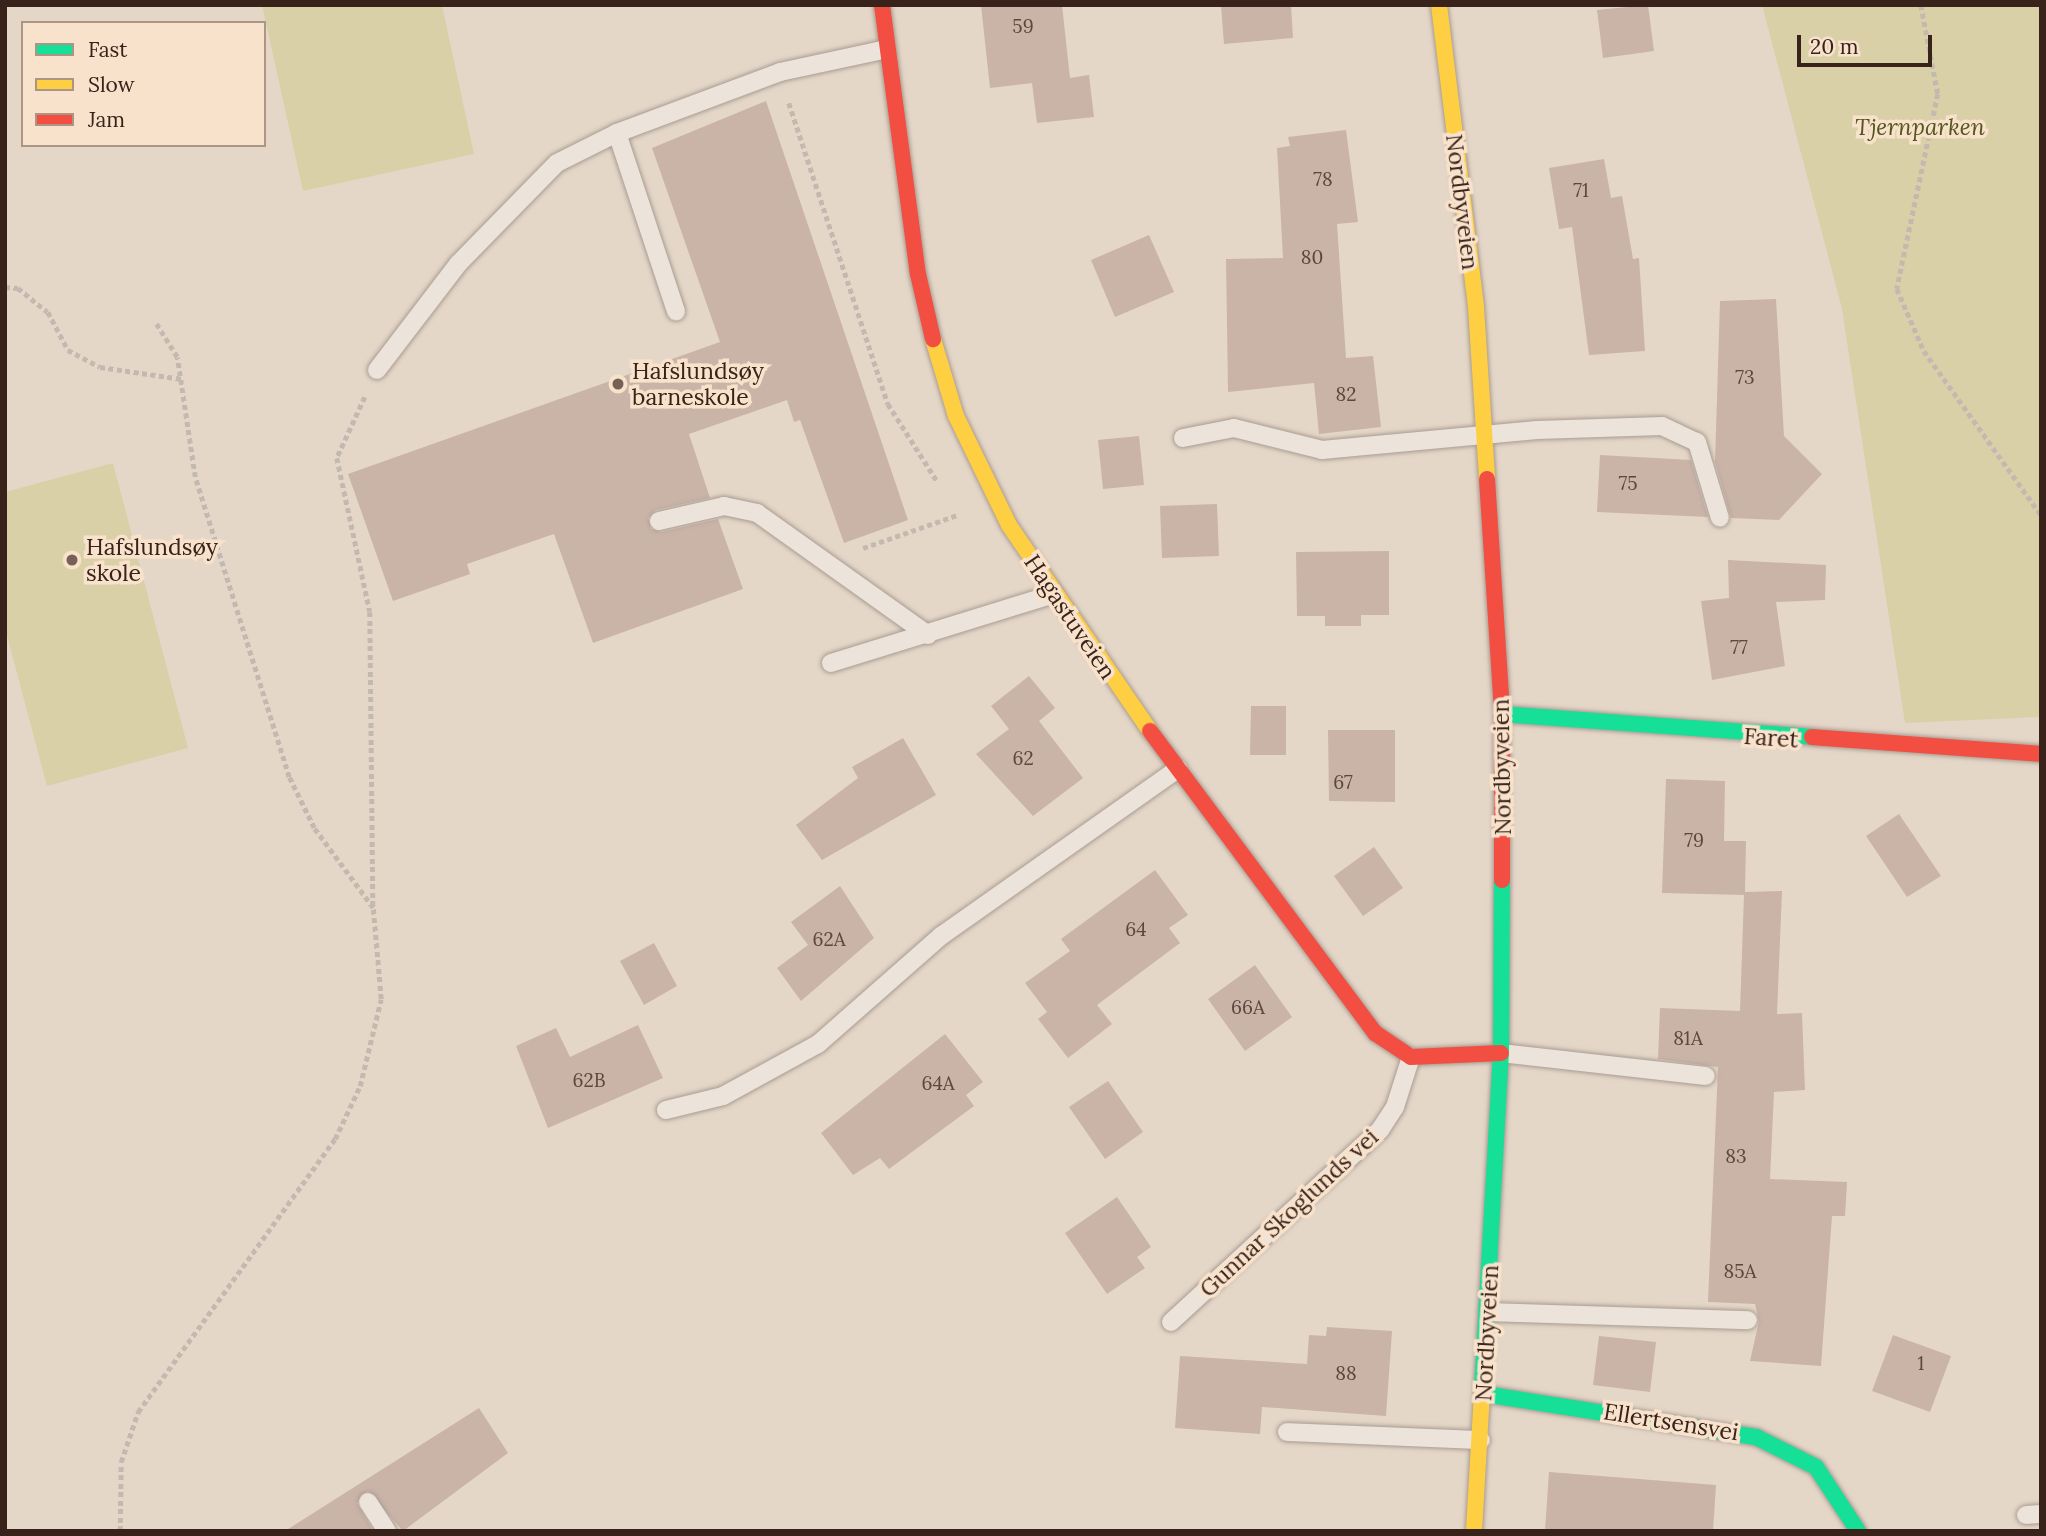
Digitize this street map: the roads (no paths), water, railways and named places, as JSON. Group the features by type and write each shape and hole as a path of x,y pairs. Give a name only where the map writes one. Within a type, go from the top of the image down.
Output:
{"street":[{"name":"Hagastuveien","path":"882,5 918,274 952,403 1004,515 1054,594 1178,769 1375,1033 1411,1057"},
{"name":"Nordbyveien","path":"1439,5 1485,436 1502,714 1501,1053 1484,1394 1474,1531"},
{"name":"Faret","path":"1502,714 2041,754"},
{"path":"1411,1057 1501,1053"},
{"name":"Ellertsensvei","path":"1484,1394 1756,1437 1816,1467 1858,1531"}],"lane":[{"path":"377,370 458,264 530,184 617,132 780,72 887,49"},
{"path":"617,132 676,311"},
{"path":"1183,438 1234,428 1322,450 1628,425 1687,433 1706,458 1720,518"},
{"path":"659,521 724,506 757,513 820,563 928,635"},
{"path":"831,663 1054,594"},
{"path":"666,1110 723,1096 818,1044 941,936 1178,769"},
{"path":"1501,1053 1706,1076"},
{"name":"Gunnar Skoglunds vei","path":"1171,1322 1380,1130 1395,1107 1411,1057"},
{"path":"1488,1312 1748,1320"},
{"path":"1287,1432 1481,1440"},
{"path":"368,1502 387,1531"}],"place":[{"name":"Hafslundsøy barneskole","path":"618,384"},
{"name":"Hafslundsøy skole","path":"72,560"}],"park label":[{"name":"Tjernparken","path":"1920,127"}]}
